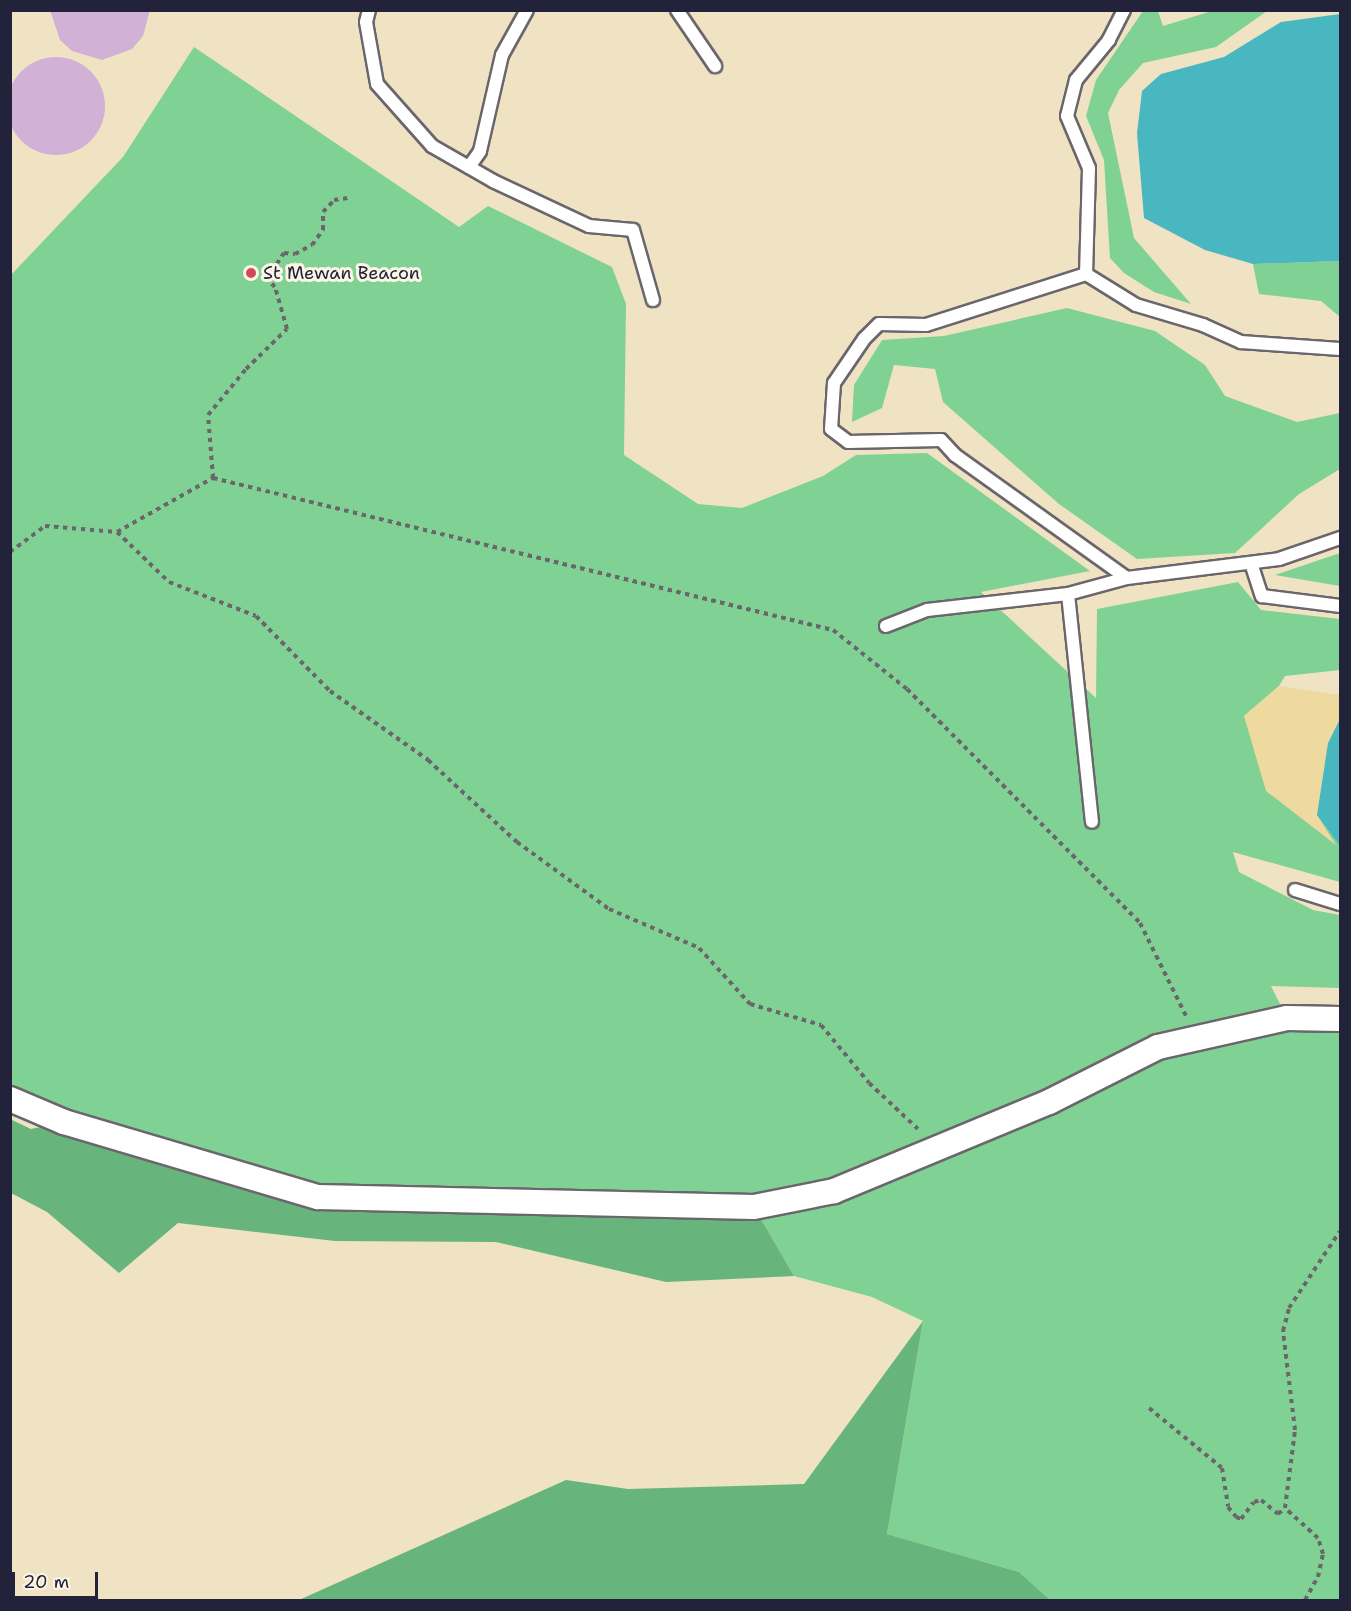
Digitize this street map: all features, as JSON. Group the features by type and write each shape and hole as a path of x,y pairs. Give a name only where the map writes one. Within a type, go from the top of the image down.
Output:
{"street":[{"path":"10,1098 64,1122 318,1197 754,1207 834,1191 1049,1102 1158,1047 1287,1018 1341,1019"}],"lane":[{"path":"369,10 366,22 377,84 432,146 469,167 589,226 633,230 653,300"},
{"path":"469,167 480,151 502,55 527,10"},
{"path":"677,10 715,66"},
{"path":"1086,274 1089,168 1067,116 1076,80 1109,40 1124,10"},
{"path":"1127,578 1003,490 940,440 848,442 831,429 834,383 864,339 879,324 926,325 1086,274 1136,305 1203,325 1241,342 1341,349"},
{"path":"886,627 927,610 1068,594 1127,578 1279,559 1341,538"},
{"path":"1251,562 1262,596 1341,606"},
{"path":"1068,594 1092,822"},
{"path":"1295,890 1341,904"}],"path":[{"path":"213,478 208,416 246,369 287,329 275,287 267,279 284,253 295,254 312,245 323,230 322,212 334,200 348,198"},
{"path":"10,552 45,526 117,532 213,478 833,630 907,689 1140,923 1198,1038"},
{"path":"117,532 169,582 256,615 330,691 428,760 517,842 609,909 699,948 750,1004 820,1025 869,1083 938,1148"},
{"path":"1149,1408 1222,1468 1228,1507 1236,1517 1241,1519 1254,1502 1260,1500 1278,1514 1286,1508 1295,1430 1283,1331 1289,1308 1341,1231"},
{"path":"1286,1508 1318,1538 1323,1554 1318,1577 1305,1600"}],"green space":[{"path":"1143,11 1158,11 1163,26 1212,11 1267,11 1216,47 1143,63 1119,90 1108,113 1134,238 1191,304 1154,292 1124,273 1110,258 1104,160 1086,116 1096,80"},
{"path":"194,47 459,227 488,206 612,267 626,304 624,455 698,504 742,508 823,476 856,455 927,453 1090,571 981,592 1096,698 1097,609 1238,582 1261,610 1340,619 1340,670 1285,676 1279,686 1244,716 1340,846 1340,882 1233,852 1239,872 1313,910 1340,915 1340,988 1271,986 1287,1018 1340,1019 1340,1600 1050,1600 1019,1572 887,1534 923,1321 872,1297 794,1276 754,1207 318,1197 64,1122 40,1098 11,1086 10,276 123,157"},
{"path":"1340,261 1340,317 1321,301 1259,294 1253,264"},
{"path":"1067,308 1155,331 1205,365 1225,396 1297,422 1340,413 1340,469 1299,494 1235,553 1137,559 1059,504 943,402 935,369 894,365 882,408 852,422 854,385 882,340 944,336"},
{"path":"1340,553 1340,586 1275,575"},
{"path":"10,1119 31,1129 64,1122 318,1197 754,1207 794,1276 666,1282 496,1242 335,1241 178,1223 119,1273 47,1212 11,1193"},
{"path":"923,1321 887,1534 1019,1572 1050,1600 299,1600 566,1480 628,1489 804,1484"}],"sand":[{"path":"1279,686 1340,695 1340,719 1328,743 1317,815 1336,845 1266,791 1244,716"}],"water":[{"path":"1340,14 1340,261 1253,264 1205,250 1144,218 1137,133 1142,91 1161,74 1224,57 1281,22"},
{"path":"1340,719 1340,846 1317,815 1328,743"}],"building":[{"path":"50,10 150,10 143,36 132,49 102,60 72,51 60,40"},
{"path":"56,57 75,61 91,71 101,87 105,106 101,125 91,141 75,151 56,155 37,151 21,141 11,125 7,106 11,87 21,71 37,61"}],"place":[{"name":"St Mewan Beacon","path":"251,273"}]}
